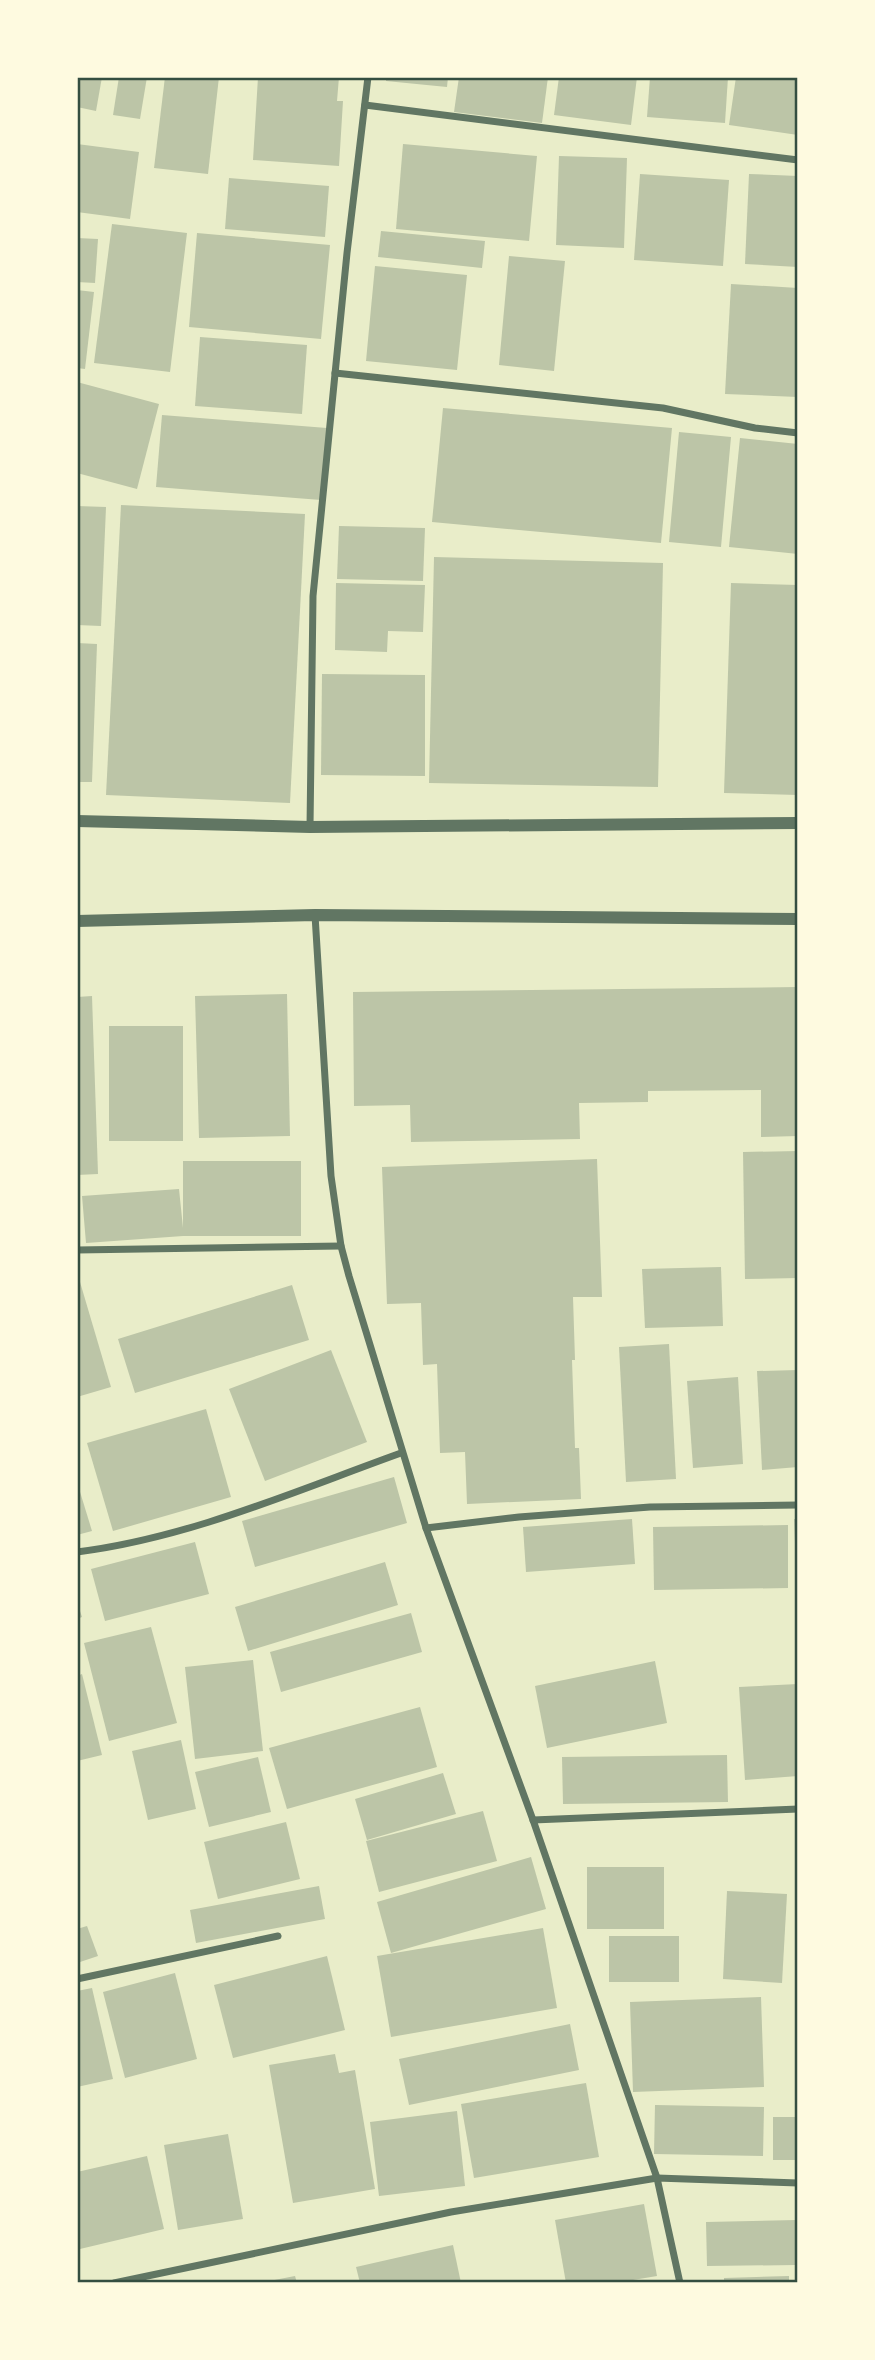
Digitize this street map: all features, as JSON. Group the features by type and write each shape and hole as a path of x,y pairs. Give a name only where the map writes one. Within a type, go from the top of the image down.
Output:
{"street":[{"path":"310,827 313,596 347,253 368,77"},
{"path":"365,105 798,160"},
{"path":"335,373 663,408 755,428 798,433"},
{"path":"77,821 310,827 798,824"},
{"path":"77,920 315,915 798,919"},
{"path":"315,915 331,1176 341,1245 401,1453 426,1528 533,1820 657,2178 680,2283"},
{"path":"77,1250 341,1245"},
{"path":"77,1552 141,1541 199,1525 401,1453"},
{"path":"426,1528 519,1517 650,1507 798,1505"},
{"path":"533,1820 798,1809"},
{"path":"77,1979 278,1936"},
{"path":"114,2283 451,2212 657,2178 798,2183"}],"building":[{"path":"77,77 102,77 96,111 77,107"},
{"path":"119,77 147,77 140,119 113,115"},
{"path":"165,77 219,77 208,174 154,168"},
{"path":"258,77 339,77 337,101 343,101 339,166 253,160"},
{"path":"386,77 448,77 447,87 386,81"},
{"path":"459,77 548,77 542,123 454,112"},
{"path":"559,77 637,77 631,125 554,115"},
{"path":"650,77 728,77 725,123 647,117"},
{"path":"736,77 798,77 798,135 729,125"},
{"path":"77,144 139,152 130,219 77,212"},
{"path":"403,144 537,156 529,241 396,229"},
{"path":"559,156 627,158 624,248 556,245"},
{"path":"640,174 729,180 723,266 634,260"},
{"path":"749,174 798,176 798,267 745,264"},
{"path":"229,178 329,186 325,237 225,229"},
{"path":"112,224 187,233 170,372 94,363"},
{"path":"381,231 485,241 482,268 378,257"},
{"path":"197,233 330,245 321,339 189,327"},
{"path":"77,238 98,239 95,283 77,282"},
{"path":"509,256 565,261 554,371 499,365"},
{"path":"375,266 467,275 457,370 366,361"},
{"path":"731,284 798,288 798,397 725,394"},
{"path":"77,290 94,292 85,369 77,368"},
{"path":"200,337 307,345 302,414 195,406"},
{"path":"77,382 159,404 137,489 77,473"},
{"path":"443,408 672,428 661,543 432,522"},
{"path":"162,415 327,428 321,500 156,487"},
{"path":"679,432 731,437 721,547 669,542"},
{"path":"740,438 798,444 798,554 729,547"},
{"path":"121,505 305,514 290,803 106,795"},
{"path":"77,506 106,507 101,626 77,625"},
{"path":"339,526 425,528 423,581 337,579"},
{"path":"434,557 663,563 658,787 429,783"},
{"path":"336,583 425,585 423,632 388,631 387,652 335,650"},
{"path":"731,583 798,585 798,795 724,793"},
{"path":"77,643 97,644 92,782 77,782"},
{"path":"322,674 425,675 425,776 321,775"},
{"path":"798,987 798,1136 761,1137 761,1090 648,1091 648,1102 579,1103 580,1139 411,1142 410,1105 354,1106 353,992"},
{"path":"287,994 290,1136 199,1138 195,996"},
{"path":"92,996 98,1174 77,1175 77,997"},
{"path":"109,1026 183,1026 183,1141 109,1141"},
{"path":"798,1151 798,1278 745,1279 743,1152"},
{"path":"597,1159 602,1297 573,1297 575,1448 579,1448 581,1499 467,1504 465,1452 440,1453 437,1364 423,1365 421,1303 387,1304 382,1167"},
{"path":"183,1161 301,1161 301,1236 183,1236 86,1243 82,1196 179,1189 183,1228"},
{"path":"721,1267 723,1326 645,1328 642,1269"},
{"path":"80,1282 111,1387 77,1397 77,1283"},
{"path":"292,1285 309,1340 135,1393 118,1339"},
{"path":"669,1344 676,1479 626,1482 619,1347"},
{"path":"331,1350 367,1442 265,1481 229,1389"},
{"path":"798,1370 798,1467 762,1470 757,1371"},
{"path":"738,1377 743,1464 693,1468 687,1381"},
{"path":"206,1409 231,1497 113,1531 87,1443"},
{"path":"394,1477 407,1523 255,1567 242,1521"},
{"path":"77,1482 92,1531 77,1535"},
{"path":"632,1519 635,1564 526,1572 523,1527"},
{"path":"794,1519 798,1519 798,1567 796,1567"},
{"path":"788,1525 788,1588 654,1590 653,1527"},
{"path":"195,1542 209,1594 105,1621 91,1569"},
{"path":"385,1562 398,1605 248,1651 235,1607"},
{"path":"77,1602 82,1617 77,1619"},
{"path":"411,1613 422,1652 281,1692 270,1652"},
{"path":"151,1627 177,1723 109,1741 84,1643"},
{"path":"253,1660 263,1751 195,1759 185,1667"},
{"path":"655,1661 667,1723 547,1748 535,1686"},
{"path":"82,1674 102,1755 77,1761 77,1676"},
{"path":"798,1684 798,1776 745,1780 739,1687"},
{"path":"420,1707 437,1767 287,1809 269,1748"},
{"path":"181,1740 196,1809 148,1820 132,1751"},
{"path":"727,1755 728,1802 563,1804 562,1757"},
{"path":"258,1757 271,1812 209,1827 195,1772"},
{"path":"443,1773 456,1814 367,1840 355,1799"},
{"path":"483,1811 497,1861 379,1892 366,1841"},
{"path":"286,1822 300,1879 218,1899 204,1842"},
{"path":"531,1857 546,1909 391,1953 377,1902"},
{"path":"587,1867 664,1867 664,1929 587,1929"},
{"path":"319,1886 325,1919 196,1943 190,1910"},
{"path":"727,1891 787,1894 782,1983 723,1979"},
{"path":"87,1926 98,1956 77,1963 77,1929"},
{"path":"543,1928 557,2008 391,2037 377,1956"},
{"path":"609,1936 679,1936 679,1982 609,1982"},
{"path":"327,1956 345,2030 233,2058 214,1985"},
{"path":"175,1973 197,2059 125,2078 103,1992"},
{"path":"92,1988 113,2079 77,2087 77,1991"},
{"path":"761,1997 764,2087 633,2092 630,2002"},
{"path":"570,2024 579,2070 409,2105 399,2059"},
{"path":"335,2054 339,2073 355,2070 375,2189 293,2203 269,2065"},
{"path":"586,2083 599,2157 474,2178 461,2104"},
{"path":"655,2105 764,2107 763,2156 654,2154"},
{"path":"457,2111 465,2186 379,2196 370,2122"},
{"path":"773,2117 798,2117 798,2160 773,2160"},
{"path":"228,2134 243,2219 178,2230 164,2145"},
{"path":"147,2156 164,2229 80,2249 77,2237 77,2172"},
{"path":"644,2204 657,2276 615,2283 566,2283 555,2220"},
{"path":"796,2220 796,2265 707,2266 706,2222"},
{"path":"453,2245 461,2283 360,2283 356,2267"},
{"path":"295,2276 297,2283 264,2283 264,2282"},
{"path":"789,2276 789,2283 724,2283 724,2278"}]}
